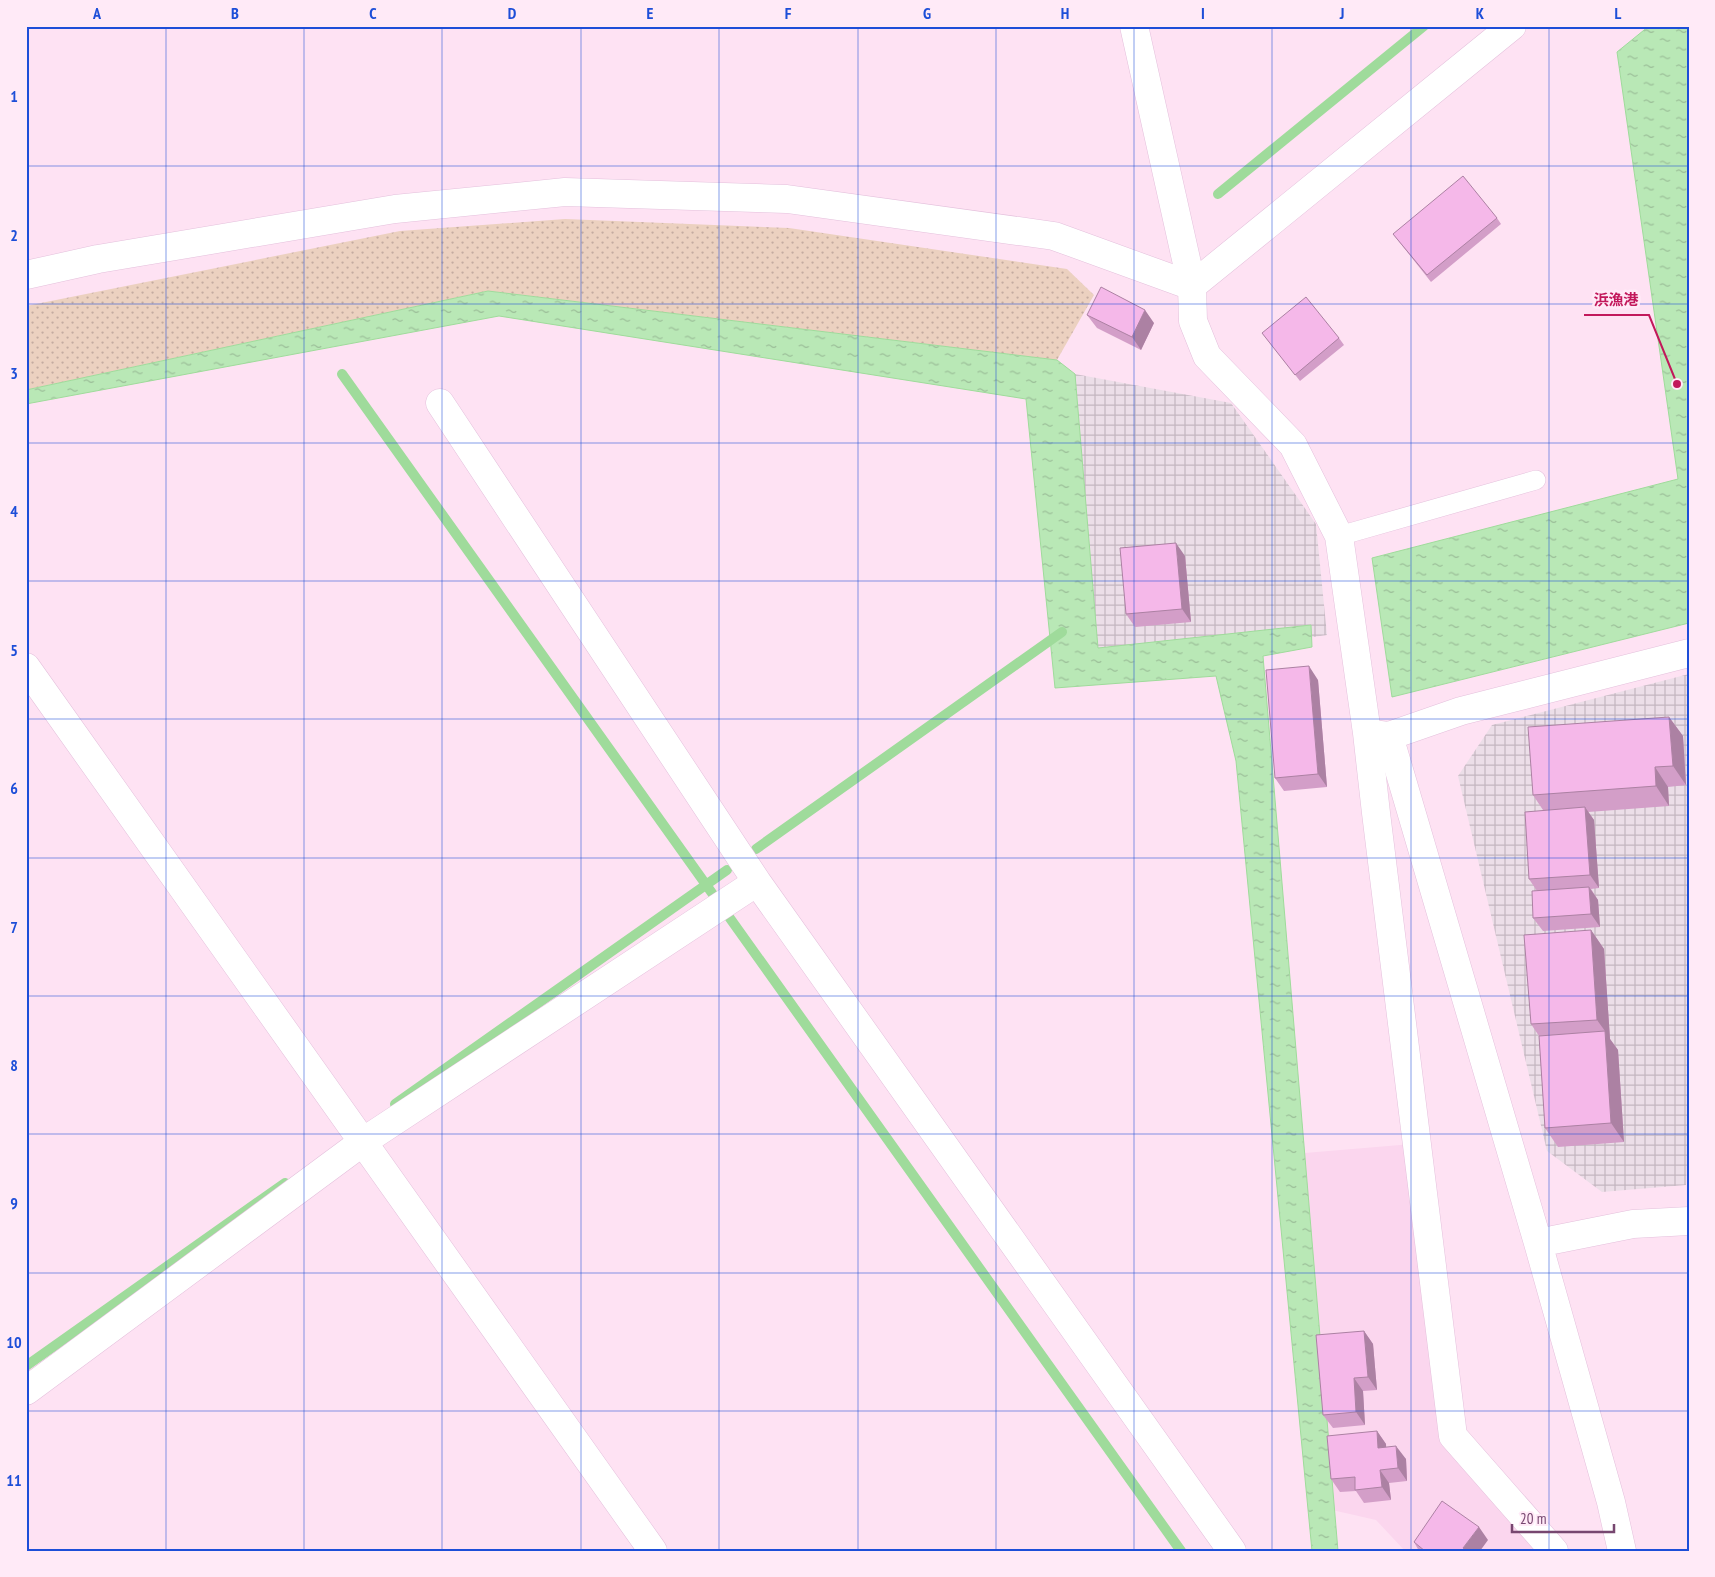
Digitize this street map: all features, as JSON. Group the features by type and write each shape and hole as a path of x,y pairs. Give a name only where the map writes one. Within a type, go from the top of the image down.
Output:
{"street":[{"path":"1134,26 1192,286 1193,320 1207,356 1293,445 1340,536 1378,734 1538,1243 1611,1502 1622,1551"},
{"path":"1192,286 1512,26"},
{"path":"26,275 98,259 395,209 565,192 787,199 1054,236 1192,286"},
{"path":"440,403 757,882 1232,1551"},
{"path":"1378,734 1689,653"},
{"path":"26,667 654,1551"},
{"path":"1378,734 1377,823 1453,1436 1554,1551"},
{"path":"26,1392 364,1141 757,882"},
{"path":"1538,1243 1633,1224 1689,1220"}],"lane":[{"path":"1340,536 1536,480"}],"shaded area":[{"path":"565,219 789,228 1067,269 1094,295 1057,360 488,291 26,390 26,306 400,231"},
{"path":"1075,374 1231,403 1316,524 1327,635 1225,650 1086,661"},
{"path":"1689,674 1689,1118 1686,1185 1602,1192 1547,1151 1458,776 1492,725"},
{"path":"1424,1143 1462,1432 1569,1551 1405,1551 1376,1520 1319,1507 1281,1155"}],"water":[{"path":"1649,26 1689,26 1689,623 1392,697 1372,558 1678,479 1617,52"},
{"path":"488,291 1057,360 1075,374 1098,648 1311,625 1312,647 1263,656 1338,1551 1312,1551 1236,761 1216,676 1055,688 1026,399 499,316 26,404 26,390"}],"building":[{"path":"1463,176 1497,218 1427,275 1393,234"},
{"path":"1101,287 1145,310 1132,337 1087,315"},
{"path":"1306,297 1339,338 1295,375 1262,333"},
{"path":"1176,543 1182,609 1126,614 1120,548"},
{"path":"1309,666 1318,774 1275,778 1266,670"},
{"path":"1669,717 1673,766 1655,767 1656,786 1533,795 1528,727"},
{"path":"1585,807 1590,875 1529,879 1525,812"},
{"path":"1589,887 1591,914 1533,918 1532,891"},
{"path":"1591,930 1597,1020 1531,1024 1524,935"},
{"path":"1605,1031 1611,1123 1545,1128 1539,1036"},
{"path":"1364,1331 1368,1377 1354,1378 1356,1412 1323,1415 1316,1335"},
{"path":"1377,1431 1378,1448 1396,1446 1398,1468 1380,1470 1382,1487 1355,1490 1355,1477 1331,1479 1327,1436"},
{"path":"1442,1501 1479,1527 1463,1548 1467,1551 1425,1551 1414,1542"}],"waterway":[{"path":"1218,194 1424,26"},
{"path":"342,374 1181,1551"},
{"path":"756,849 1062,632"},
{"path":"395,1104 727,870"},
{"path":"26,1366 285,1183"}],"place":[{"name":"浜漁港","path":"1677,384"}]}
